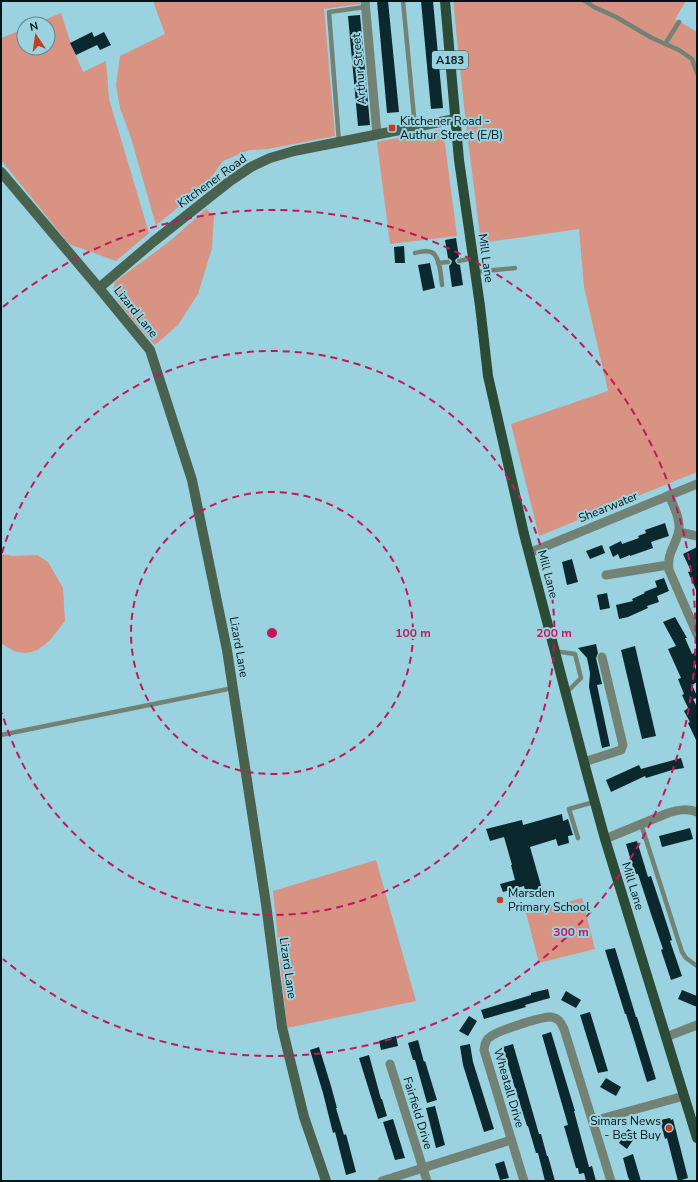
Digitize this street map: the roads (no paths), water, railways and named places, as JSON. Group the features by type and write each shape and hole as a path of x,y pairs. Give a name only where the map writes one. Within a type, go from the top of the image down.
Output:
{"main road":[{"name":"Mill Lane","path":"445,1 459,160 488,376 529,553 605,839 697,1138"}],"street":[{"name":"Arthur Street","path":"365,4 377,134"},
{"name":"Kitchener Road","path":"99,288 218,190 251,167 270,158 294,151 455,119"},
{"name":"Lizard Lane","path":"1,172 150,350 192,480 227,650 266,904 282,1027 304,1117 326,1181"},
{"name":"Shearwater","path":"529,553 697,484"},
{"path":"669,495 678,521 678,532 669,556 668,565 697,634"},
{"path":"678,532 697,536"},
{"path":"606,575 668,565"},
{"path":"584,762 621,750 623,745 602,657"},
{"path":"605,839 668,813 679,810 691,810 697,812"},
{"name":"Wheatall Drive","path":"524,1181 484,1050 485,1043 489,1037 496,1033 543,1017 552,1017 560,1020 564,1029 611,1181"},
{"path":"666,1037 697,1025"},
{"name":"Fairfield Drive","path":"390,1064 427,1181"},
{"path":"593,1121 684,1096"},
{"name":"Fairfield Drive","path":"382,1181 511,1140"}],"lane":[{"path":"403,1 415,127"},
{"path":"585,1 652,38 679,50 692,59 697,73"},
{"path":"339,142 329,12 365,4"},
{"path":"665,44 679,22"},
{"path":"415,253 429,251 434,253 437,257 442,285"},
{"path":"459,261 473,258"},
{"path":"438,263 448,262"},
{"path":"475,272 515,268"},
{"path":"554,651 575,654 581,678 566,693"},
{"path":"1,735 233,688"},
{"path":"578,838 569,809 595,802"},
{"path":"641,824 682,952 686,958 697,966"}],"place":[{"name":"Kitchener Road - Authur Street (E/B)","path":"392,128"},
{"name":"Marsden Primary School","path":"500,900"},
{"name":"Simars News - Best Buy","path":"669,1128"}]}
